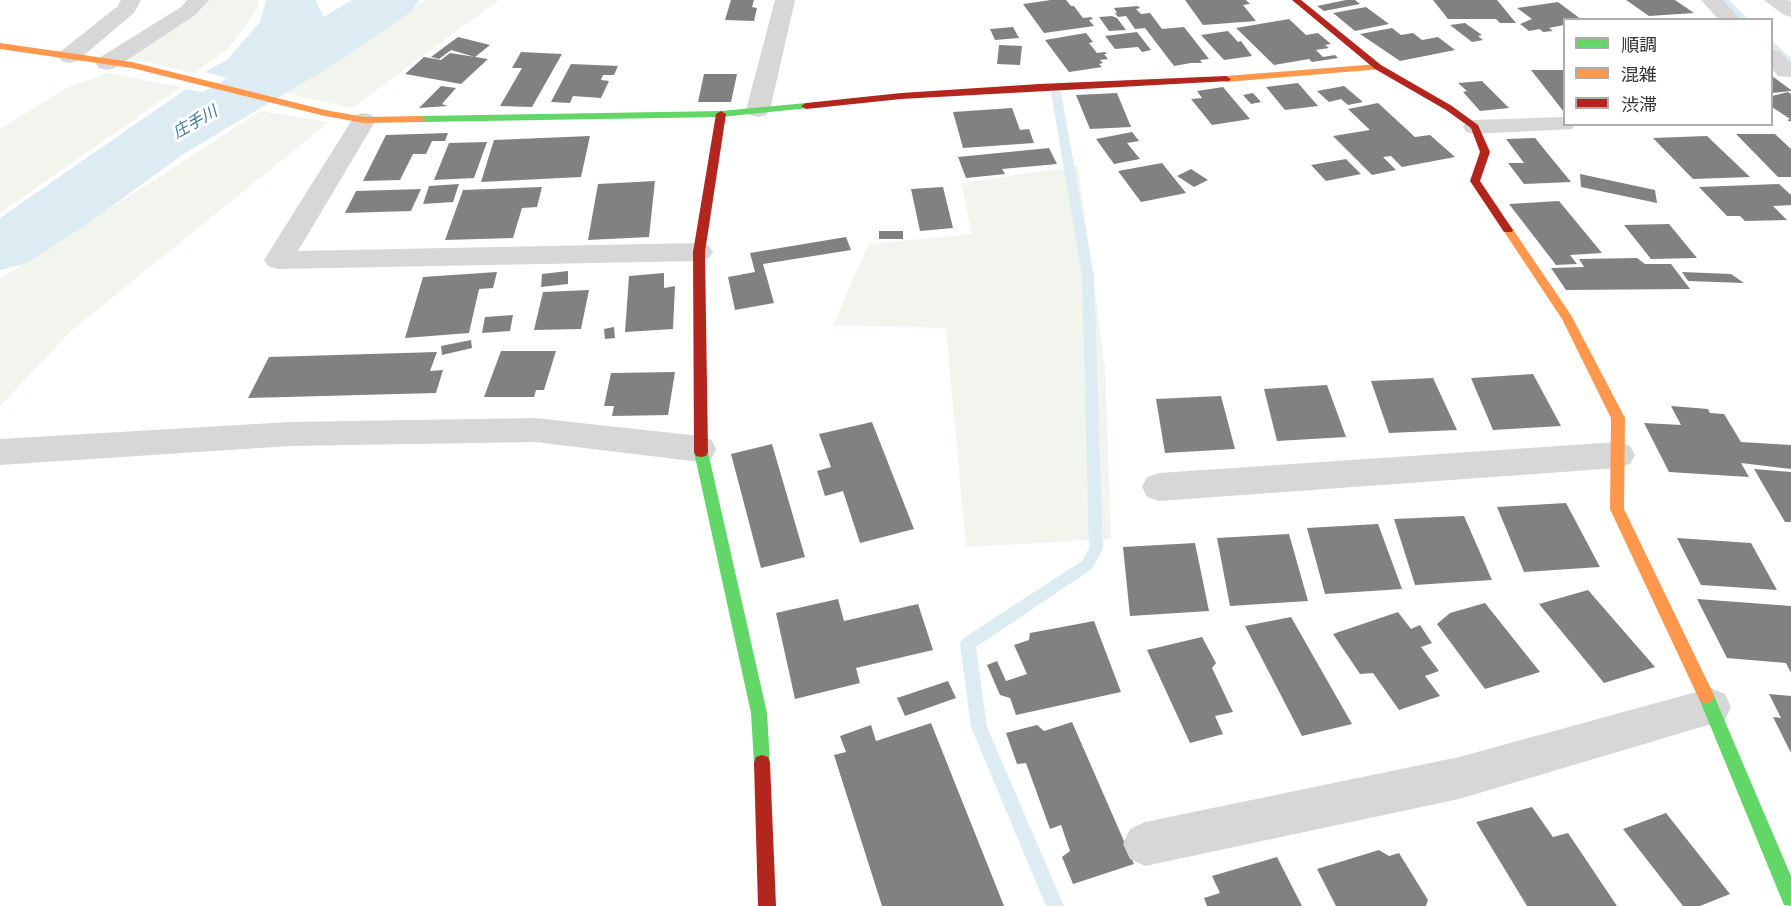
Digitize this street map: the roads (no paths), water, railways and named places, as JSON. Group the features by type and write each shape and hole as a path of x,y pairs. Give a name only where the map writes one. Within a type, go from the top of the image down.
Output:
{"street":[{"path":"69,56 127,9 131,0"},
{"path":"107,63 188,11 199,0"},
{"path":"758,110 785,0"},
{"path":"1296,0 1378,67 1449,108 1475,127 1485,152 1475,181 1567,318 1618,418 1617,509 1712,707 1791,898"},
{"path":"1711,0 1729,18"},
{"path":"1774,0 1791,11"},
{"path":"0,46 132,65 325,113 364,120 721,114 925,94 1261,76 1378,67"},
{"path":"721,114 699,252 700,450 759,713 767,906"},
{"path":"364,120 278,260 699,252"},
{"path":"1475,127 1563,124"},
{"path":"0,452 291,434 535,430 700,450"},
{"path":"1160,487 1618,455"},
{"path":"1145,844 1459,778 1712,707"}],"water":[{"path":"266,0 316,0 323,17 352,0 417,0 276,92 205,72 228,59 260,22"},
{"path":"186,89 256,103 0,270 0,218"}],"waterway":[{"name":"庄手川","path":"0,248 62,210 163,140 313,53 393,0"},
{"path":"1724,0 1743,18"},
{"path":"1773,45 1791,63"},
{"path":"1055,906 979,727 968,644 1087,565 1096,549 1088,276 1056,92"}]}
